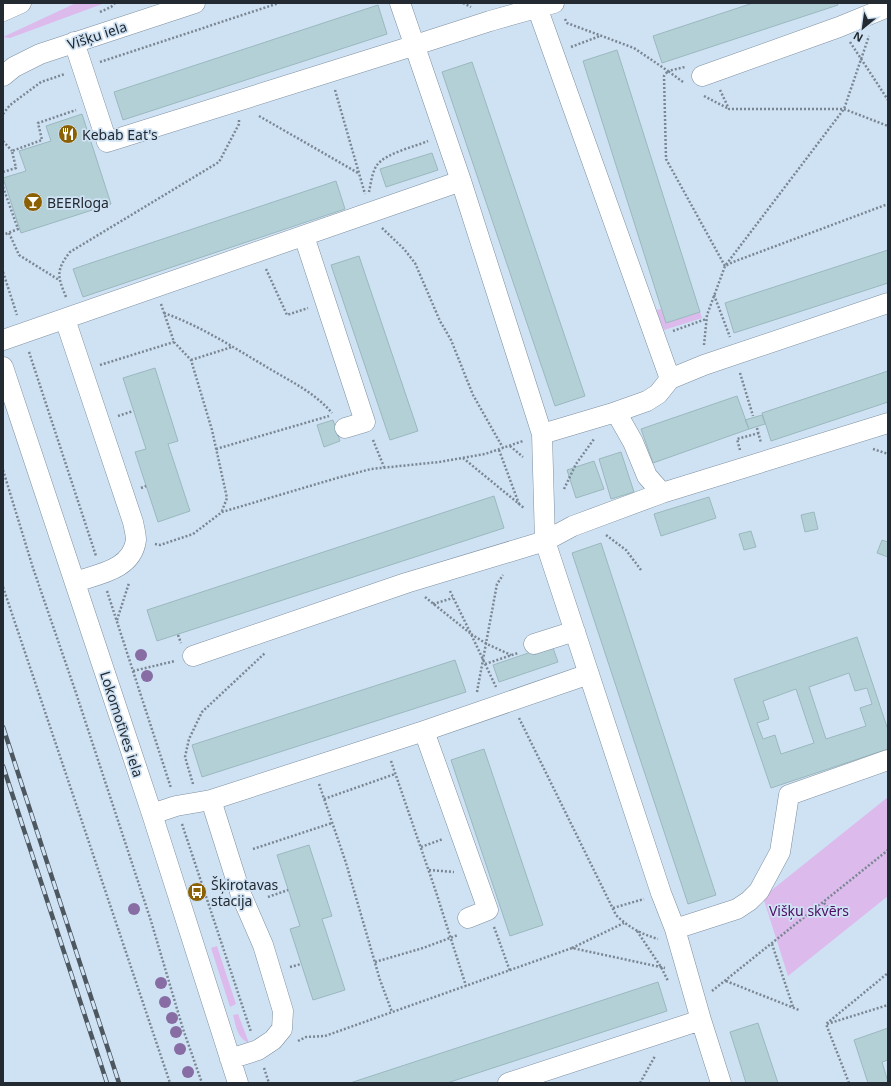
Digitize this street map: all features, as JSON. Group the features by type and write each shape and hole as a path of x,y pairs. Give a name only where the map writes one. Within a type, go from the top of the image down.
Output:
{"street":[{"path":"3,11 20,3"},
{"name":"Višķu iela","path":"7,66 170,7 195,3"},
{"path":"400,3 445,135 542,434 545,533 589,674 661,894 677,937 701,1020 722,1083"},
{"path":"74,42 107,142 490,21 552,9 670,379"},
{"path":"707,74 839,28 880,11"},
{"path":"3,340 22,334 66,310 155,288 304,236 368,202 460,181"},
{"path":"304,236 365,422 345,428"},
{"path":"542,434 647,401 658,394 670,379 704,365 888,303"},
{"path":"66,310 133,522 136,540 131,555 122,566 75,582"},
{"name":"Lokomotīves iela","path":"3,367 152,814 238,1083"},
{"path":"616,412 633,442 647,476 662,493"},
{"path":"193,656 406,583 521,548 545,533 573,526 662,493 888,423"},
{"path":"534,644 575,631"},
{"path":"152,814 203,796 314,767 424,732 589,674"},
{"path":"424,732 488,910 468,918"},
{"path":"677,937 737,909 759,891 780,852 789,795 888,760"},
{"path":"203,796 240,892 263,945 283,1011 282,1029 273,1040 258,1050 230,1059"},
{"path":"508,1083 701,1020"}],"path":[{"path":"3,114 10,105 41,82 279,3"},
{"path":"552,9 567,23 634,48 668,71"},
{"path":"704,365 700,356 705,340 706,315 725,266 844,109 860,59 873,24 880,11"},
{"path":"839,28 888,100"},
{"path":"568,49 601,36"},
{"path":"725,266 666,159 664,76 668,71 702,62 707,74 729,109 844,109 888,126"},
{"path":"329,72 368,202 415,263 440,321 451,340 474,396 503,448"},
{"path":"64,74 67,81"},
{"path":"236,102 359,173"},
{"path":"66,310 59,271 65,257 70,252 218,162 239,124 236,102"},
{"path":"12,151 42,140 38,123 77,111 74,104"},
{"path":"368,202 375,170 378,164 388,156 445,135"},
{"path":"3,141 12,151 16,168 3,172"},
{"path":"3,187 18,229 3,235"},
{"path":"725,266 888,204"},
{"path":"9,233 19,255 60,281"},
{"path":"259,252 287,315 326,303"},
{"path":"3,272 176,806 269,1083"},
{"path":"155,288 174,342 191,360 216,449 227,498 222,512"},
{"path":"714,295 733,346 734,354 753,416"},
{"path":"164,313 180,319 232,347 305,389 325,404 334,415 216,449"},
{"path":"670,332 706,319"},
{"path":"99,366 174,342"},
{"path":"191,360 232,347"},
{"path":"114,418 133,410"},
{"path":"563,491 576,464 616,412"},
{"path":"365,422 384,467"},
{"path":"136,540 160,545 193,534 222,512 337,478 384,467 439,462 485,454 542,434"},
{"path":"499,450 520,504"},
{"path":"463,458 520,504 545,533"},
{"path":"3,470 33,568 151,921 183,1028 202,1083"},
{"path":"583,522 612,538 626,550 641,570"},
{"path":"475,715 474,707 484,662 497,584 521,548"},
{"path":"440,572 484,662 508,702 616,915 624,923 636,930 656,938 677,937"},
{"path":"117,620 131,576"},
{"path":"406,583 471,634 486,644 511,655"},
{"path":"3,587 170,1083"},
{"path":"433,604 453,598"},
{"path":"484,662 520,652 534,644"},
{"path":"203,796 185,757 189,739 202,712 268,650"},
{"path":"133,671 193,656"},
{"path":"385,744 466,986"},
{"path":"314,767 346,863 375,962 392,1012"},
{"path":"324,799 395,774"},
{"path":"253,849 332,822"},
{"path":"695,998 715,990 888,850"},
{"path":"268,897 288,890"},
{"path":"613,908 661,894"},
{"path":"824,902 829,908"},
{"path":"488,910 510,971"},
{"path":"375,962 423,948 463,933 468,918"},
{"path":"295,1043 306,1038 324,1036 510,971 572,948 624,923"},
{"path":"636,930 661,967 670,986"},
{"path":"772,944 793,1008"},
{"path":"572,948 676,970 686,969"},
{"path":"826,1024 888,973"},
{"path":"726,981 799,1010"},
{"path":"826,1024 888,1005"},
{"path":"826,1024 849,1083"}],"green space":[{"path":"76,3 105,3 10,38 3,37"},
{"path":"661,309 666,323 700,312 702,318 664,330 656,310"},
{"name":"Višķu skvērs","path":"888,797 888,896 788,976 763,897"},
{"path":"217,946 236,1004 230,1007 211,948"},
{"path":"238,1014 249,1043 239,1035 233,1015"}],"building":[{"path":"753,3 837,3 838,5 662,63 653,36"},
{"path":"378,5 387,34 123,120 114,92"},
{"path":"617,50 700,312 666,323 583,61"},
{"path":"472,62 585,396 555,406 442,72"},
{"path":"82,114 111,204 21,233 3,178 26,171 19,151 51,141 46,126"},
{"path":"432,153 438,170 386,187 380,169"},
{"path":"336,181 345,209 83,297 73,269"},
{"path":"888,250 888,283 734,333 725,303"},
{"path":"359,256 418,431 390,440 331,265"},
{"path":"155,368 178,441 168,444 190,511 158,522 135,452 146,449 123,378"},
{"path":"888,371 888,402 771,441 762,413"},
{"path":"737,396 749,429 653,463 641,429"},
{"path":"762,415 765,424 749,429 745,420"},
{"path":"333,420 340,441 324,447 317,425"},
{"path":"621,452 634,492 611,499 599,459"},
{"path":"594,461 604,489 576,498 567,470"},
{"path":"494,496 504,528 157,641 147,610"},
{"path":"709,497 716,518 661,536 654,514"},
{"path":"814,512 818,529 805,532 801,515"},
{"path":"751,531 756,547 744,550 739,534"},
{"path":"882,540 888,542 888,557 877,553"},
{"path":"601,543 716,895 688,904 572,553"},
{"path":"857,637 888,730 888,749 771,788 734,679","holes":["849,673 855,691 867,688 872,704 860,708 866,726 826,739 809,687","796,689 814,743 781,754 775,735 763,739 757,723 769,719 763,701"]},
{"path":"552,645 558,662 499,682 493,665"},
{"path":"455,660 466,692 202,777 192,745"},
{"path":"484,749 543,925 510,936 451,760"},
{"path":"309,845 332,916 322,919 345,990 313,1000 290,929 300,926 277,855"},
{"path":"658,982 667,1011 447,1083 350,1083"},
{"path":"758,1023 778,1083 746,1083 730,1032"},
{"path":"888,1028 888,1060 882,1062 888,1082 868,1083 854,1040"}],"railway":[{"path":"3,727 119,1083"},
{"path":"3,766 107,1083"}],"place":[{"name":"Kebab Eat's","path":"68,134"},
{"name":"BEERloga","path":"33,202"},
{"name":"Šķirotavas stacija","path":"197,892"}]}
